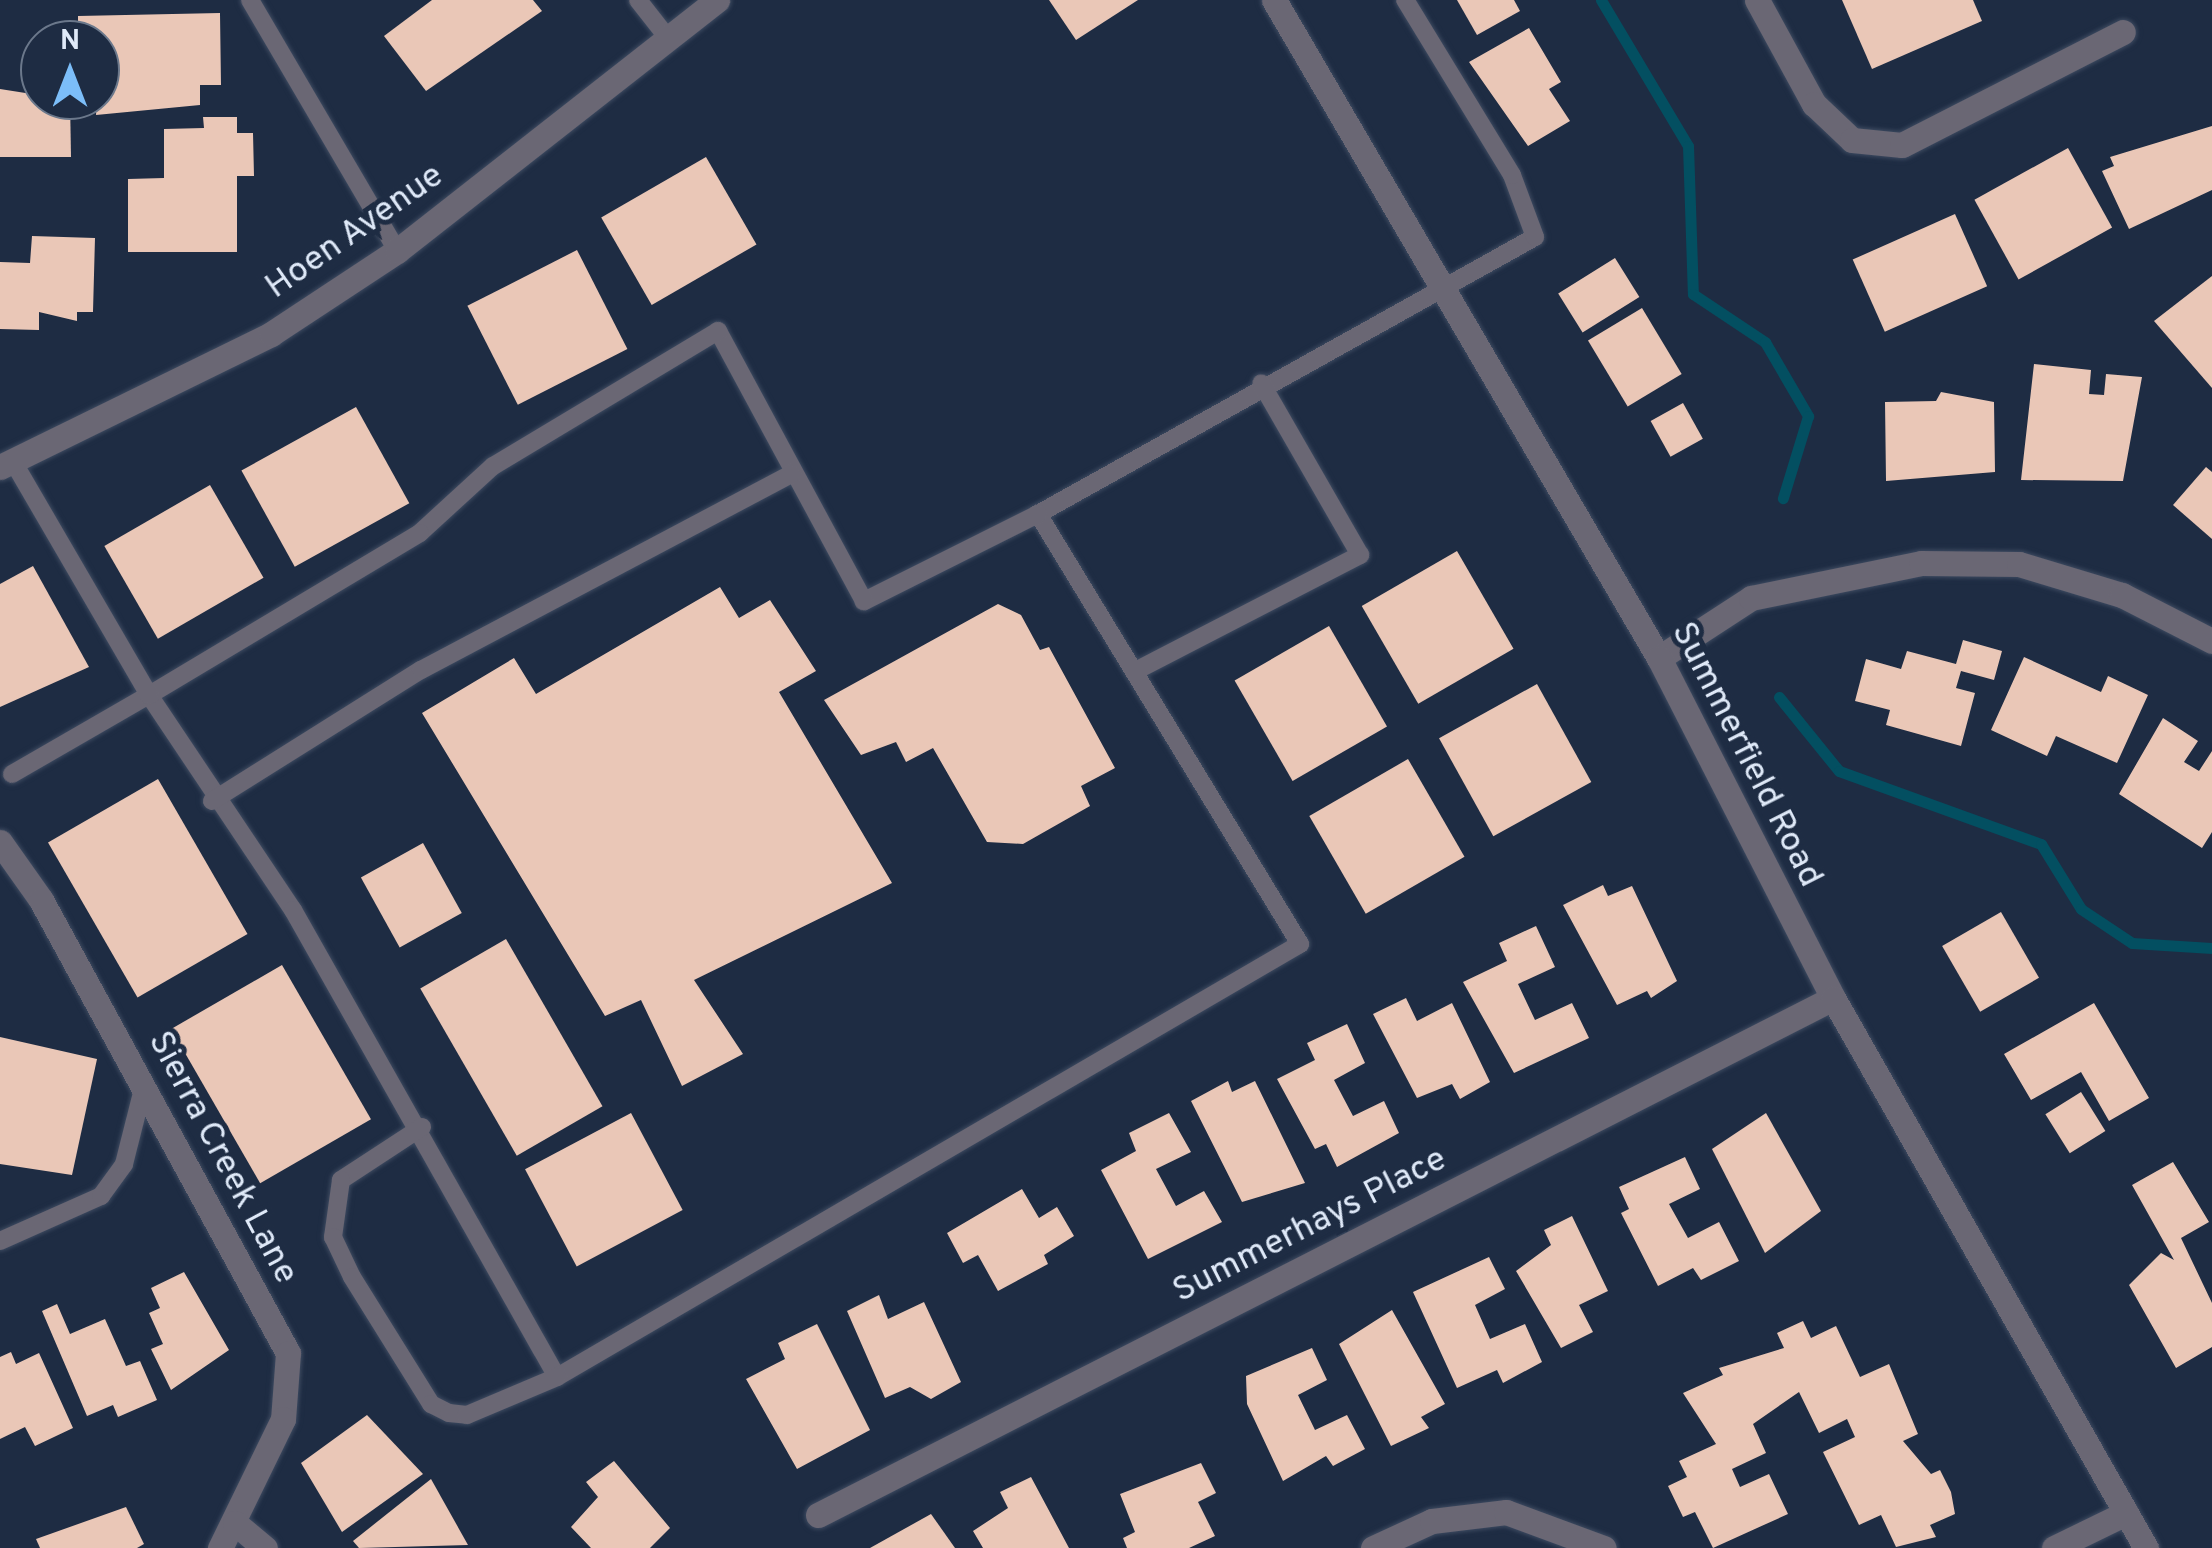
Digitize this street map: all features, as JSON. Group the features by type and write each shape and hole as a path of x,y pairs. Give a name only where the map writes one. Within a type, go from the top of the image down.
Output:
{"street":[{"name":"Hoen Avenue","path":"6,464 190,381 397,251 717,0"},
{"name":"Summerfield Road","path":"1274,0 1659,658 1833,998 2146,1548"},
{"path":"1757,0 1814,104 1852,140 1902,145 2124,32"},
{"path":"1659,658 1751,598 1921,563 2019,564 2122,594 2212,641"},
{"name":"Sierra Creek Lane","path":"0,842 144,1084 288,1353 283,1419 220,1548"},
{"name":"Summerhays Place","path":"818,1515 1833,998"},
{"path":"1374,1548 1432,1521 1506,1512 1604,1548"},
{"path":"2054,1548 2126,1513"},
{"path":"235,1523 265,1548"}],"lane":[{"path":"250,0 397,251"},
{"path":"638,0 666,37"},
{"path":"12,774 420,533 493,466 718,331 791,474 864,601 1038,514 1262,383 1535,237 1512,175 1405,0"},
{"path":"1139,670 1360,555 1262,383"},
{"path":"6,464 212,800 293,910 422,1127 557,1377"},
{"path":"212,800 421,670 791,474"},
{"path":"422,1127 342,1180 333,1236 352,1276 431,1404 449,1413 467,1415 557,1377 1300,944 1139,670 1038,514"},
{"path":"0,1240 101,1196 124,1164 144,1084"}],"building":[{"path":"432,0 533,0 542,11 426,91 384,36"},
{"path":"1049,0 1138,0 1076,40"},
{"path":"1457,0 1514,0 1520,11 1477,35"},
{"path":"1842,0 1973,0 1982,21 1872,69"},
{"path":"220,13 221,85 200,85 200,105 120,113 120,20 78,20 78,16"},
{"path":"1529,28 1561,82 1549,89 1570,121 1528,146 1469,62"},
{"path":"0,89 20,92 20,120 70,120 71,157 0,157"},
{"path":"203,117 237,117 237,133 253,133 254,176 237,176 237,252 128,252 128,179 164,178 164,129 204,128"},
{"path":"2212,126 2212,190 2129,229 2102,171 2114,166 2110,157"},
{"path":"2068,148 2112,228 2019,279 1974,200"},
{"path":"706,157 756,244 652,305 601,218"},
{"path":"1955,214 1987,286 1885,332 1853,260"},
{"path":"32,236 95,238 93,312 77,312 77,321 39,312 39,330 0,329 0,262 30,263"},
{"path":"577,250 627,349 518,405 467,306"},
{"path":"1615,258 1639,297 1583,333 1558,294"},
{"path":"2212,276 2212,388 2154,321"},
{"path":"1642,308 1682,374 1628,406 1588,340"},
{"path":"2034,364 2091,370 2089,394 2104,395 2106,374 2142,377 2123,481 2021,480"},
{"path":"1941,392 1994,402 1995,472 1886,481 1885,402 1936,401"},
{"path":"1683,403 1703,439 1671,457 1651,421"},
{"path":"356,407 409,503 295,567 241,471"},
{"path":"2206,467 2212,472 2212,539 2173,505"},
{"path":"210,485 264,578 158,639 104,546"},
{"path":"1457,551 1514,649 1418,704 1362,606"},
{"path":"33,566 89,667 0,707 0,584"},
{"path":"720,587 739,618 770,600 816,671 779,692 892,883 694,980 743,1054 682,1086 641,1000 605,1016 422,713 514,658 536,694"},
{"path":"998,604 1021,615 1040,650 1049,647 1115,768 1081,786 1090,806 1023,844 987,842 933,748 906,762 896,742 861,755 824,700"},
{"path":"1329,626 1387,726 1293,781 1235,680"},
{"path":"1963,640 2002,651 1994,680 1961,671 1956,688 1975,693 1961,746 1886,725 1890,710 1855,701 1866,659 1901,669 1907,651 1956,664"},
{"path":"2024,657 2101,692 2108,676 2148,695 2117,763 2056,736 2047,756 1991,730"},
{"path":"1537,684 1591,782 1493,836 1439,738"},
{"path":"2163,718 2198,741 2184,762 2199,771 2212,751 2212,832 2202,848 2119,794"},
{"path":"1408,759 1464,857 1366,914 1309,816"},
{"path":"158,779 248,934 138,998 48,842"},
{"path":"423,843 462,913 400,947 361,877"},
{"path":"1603,885 1608,896 1632,886 1677,981 1651,998 1647,991 1617,1005 1563,905"},
{"path":"2001,912 2039,978 1980,1012 1942,946"},
{"path":"1536,926 1555,967 1518,984 1535,1020 1572,1003 1589,1038 1514,1073 1463,982 1507,961 1499,943"},
{"path":"506,939 602,1106 517,1156 420,988"},
{"path":"282,965 371,1119 260,1183 171,1029"},
{"path":"1406,998 1417,1021 1452,1003 1490,1082 1460,1099 1452,1084 1417,1098 1373,1014"},
{"path":"2094,1003 2149,1098 2109,1121 2081,1072 2031,1100 2004,1054"},
{"path":"1347,1024 1365,1063 1334,1080 1353,1116 1384,1101 1399,1133 1337,1167 1326,1144 1315,1149 1277,1079 1315,1060 1307,1043"},
{"path":"0,1037 97,1059 72,1175 0,1164"},
{"path":"1228,1081 1232,1092 1255,1081 1305,1183 1242,1202 1191,1101"},
{"path":"2081,1092 2105,1131 2070,1153 2045,1114"},
{"path":"631,1113 683,1210 577,1266 525,1169"},
{"path":"1169,1113 1191,1152 1156,1169 1176,1206 1204,1191 1222,1222 1148,1259 1101,1170 1136,1151 1129,1133"},
{"path":"1766,1113 1821,1211 1765,1253 1712,1149"},
{"path":"1685,1157 1700,1189 1669,1204 1688,1238 1719,1222 1739,1261 1701,1280 1693,1268 1658,1286 1621,1213 1629,1209 1619,1187"},
{"path":"2173,1162 2209,1222 2181,1238 2212,1303 2212,1347 2176,1368 2129,1285 2161,1253 2174,1260 2132,1185"},
{"path":"1022,1189 1039,1218 1057,1207 1074,1236 1044,1255 1048,1264 998,1291 978,1255 963,1263 947,1233"},
{"path":"1572,1216 1608,1291 1579,1305 1593,1332 1561,1348 1516,1271 1551,1245 1544,1230"},
{"path":"1489,1257 1505,1289 1475,1305 1490,1339 1525,1324 1542,1362 1503,1383 1497,1370 1457,1388 1413,1292"},
{"path":"184,1272 229,1350 171,1390 151,1349 163,1344 149,1313 160,1308 151,1288"},
{"path":"879,1295 888,1319 924,1302 961,1382 931,1399 910,1387 885,1398 847,1311"},
{"path":"57,1304 70,1334 105,1319 126,1366 140,1361 157,1400 118,1417 113,1405 87,1416 42,1311"},
{"path":"1392,1310 1445,1404 1421,1417 1429,1428 1391,1446 1339,1344"},
{"path":"1803,1321 1811,1338 1836,1326 1860,1377 1889,1364 1918,1434 1903,1441 1931,1474 1940,1470 1951,1492 1955,1514 1930,1525 1936,1537 1896,1547 1881,1515 1859,1525 1823,1452 1855,1437 1847,1419 1819,1433 1799,1392 1753,1424 1766,1453 1732,1469 1740,1487 1769,1474 1788,1514 1713,1548 1695,1512 1683,1517 1668,1486 1687,1477 1679,1461 1716,1444 1683,1393 1723,1375 1719,1368 1784,1348 1777,1333"},
{"path":"817,1324 870,1430 797,1469 746,1379 785,1359 778,1343"},
{"path":"1312,1348 1327,1380 1298,1395 1315,1430 1347,1415 1365,1449 1333,1466 1326,1456 1283,1481 1247,1404 1246,1376"},
{"path":"11,1352 16,1364 39,1353 73,1428 35,1446 25,1427 0,1439 0,1357"},
{"path":"367,1415 423,1474 342,1532 301,1463"},
{"path":"614,1461 670,1528 650,1548 591,1548 571,1527 598,1497 586,1482"},
{"path":"1201,1463 1216,1493 1198,1502 1215,1536 1189,1548 1127,1548 1123,1538 1135,1532 1120,1494"},
{"path":"1031,1477 1069,1548 983,1548 973,1531 1008,1508 1000,1492"},
{"path":"431,1479 468,1545 359,1548 353,1541"},
{"path":"126,1507 144,1544 137,1548 40,1548 36,1539"},
{"path":"931,1514 955,1548 870,1548"}],"waterway":[{"path":"1601,0 1688,146 1693,294 1765,342 1808,416 1783,498"},
{"path":"1779,697 1839,771 2041,844 2081,909 2132,943 2212,948"}]}
